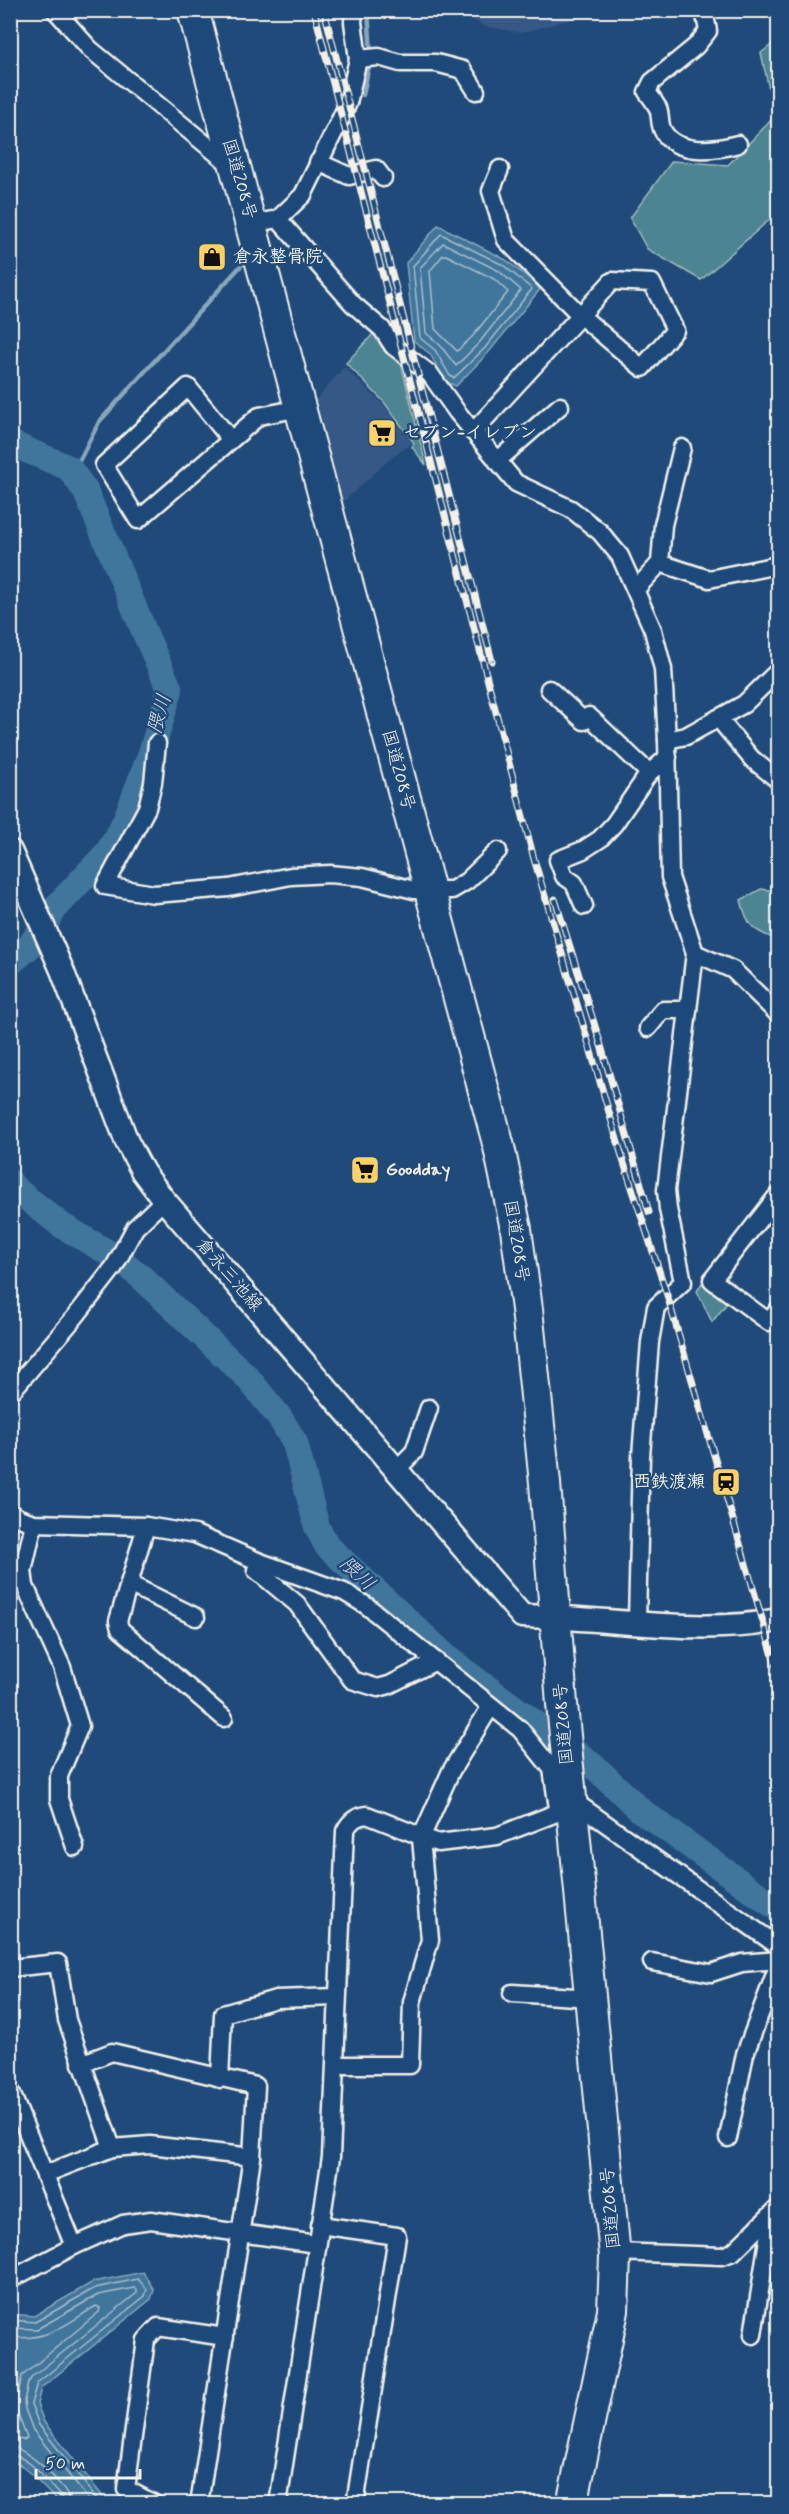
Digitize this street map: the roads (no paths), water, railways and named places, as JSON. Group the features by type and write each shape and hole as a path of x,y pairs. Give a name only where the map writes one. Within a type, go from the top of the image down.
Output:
{"highway":[{"name":"国道208号","path":"193,10 235,168 262,237 301,408 499,1147 516,1229 527,1309 545,1483 568,1804 591,1998 615,2252 614,2311 572,2504"}],"main road":[{"name":"倉永三池線","path":"10,851 26,882 128,1142 143,1172 164,1200 522,1616 637,1622 752,1624 778,1620"}],"street":[{"path":"55,10 90,49 235,168"},
{"path":"354,10 353,22 358,59 348,103 303,195 262,237 353,304 382,329 393,346 430,374 473,432 516,483 571,509 600,532 620,556 636,589 653,630 663,669 668,757 670,877 695,953 666,1190 683,1282 656,1307 649,1353 641,1456 637,1622"},
{"path":"704,10 708,31 696,46 652,82 647,92 659,110 660,124 665,135 686,149 701,150 738,144"},
{"path":"358,59 379,57 400,63 436,63 463,70 476,91"},
{"path":"318,162 349,177 376,169 383,178"},
{"path":"473,432 581,316 612,282 652,283 675,330 642,368 581,316 506,240 491,191 500,169"},
{"path":"231,440 188,387 104,465 138,520 259,416 301,408"},
{"path":"497,461 560,406"},
{"path":"636,589 660,564 663,525 682,448"},
{"path":"660,564 709,579 778,565"},
{"path":"667,740 686,736 744,704 778,671"},
{"path":"549,689 584,721 589,716 649,773"},
{"path":"718,718 752,759 778,780"},
{"path":"157,743 147,808 105,886 154,894 229,888 291,876 330,874 362,877 414,890 452,890 468,882 498,851"},
{"path":"584,906 574,884 564,876 558,860 583,850 600,839 614,824 649,773 668,757"},
{"path":"695,953 733,970 778,1014"},
{"path":"648,1028 663,1010 688,1010"},
{"path":"778,1195 712,1280 769,1322 778,1310"},
{"path":"10,1392 75,1317 114,1267 135,1228 164,1200"},
{"path":"396,1470 414,1452 429,1408"},
{"path":"10,1512 34,1523 146,1526 195,1534 260,1562 344,1592 367,1606 520,1729 552,1769 568,1804 778,1946"},
{"path":"34,1523 23,1571 25,1586 62,1667 80,1726 58,1776 59,1798 75,1847"},
{"path":"146,1526 118,1621 120,1629 224,1718"},
{"path":"260,1562 256,1570 297,1604 352,1680 378,1688 389,1685 436,1661"},
{"path":"129,1584 196,1617"},
{"path":"336,2065 411,2065 412,2002 430,1940 422,1838 451,1771 491,1706"},
{"path":"278,2504 331,2157 345,1831 349,1822 358,1816 367,1815 438,1843 497,1836 568,1804"},
{"path":"651,1962 711,1973 741,1963 778,1960"},
{"path":"10,1968 58,1963 67,2020 112,2148"},
{"path":"728,2138 745,2054 778,1966"},
{"path":"512,1993 591,1998"},
{"path":"220,2079 224,2014 276,1998 337,1997"},
{"path":"81,2064 112,2052 256,2086 252,2157 199,2504"},
{"path":"10,2090 16,2122 45,2174 74,2246"},
{"path":"45,2174 112,2148 150,2145 252,2157"},
{"path":"615,2252 722,2256 733,2252 778,2208"},
{"path":"10,2275 15,2277 74,2246 123,2224 151,2220 316,2244"},
{"path":"320,2224 397,2236 355,2504"},
{"path":"753,2335 769,2233 760,2226"},
{"path":"155,2504 126,2489 146,2340 158,2327 225,2337"}],"water":[{"path":"438,225 506,260 541,288 489,352 456,386 445,381 430,354 414,341 406,263"},
{"path":"143,2272 154,2290 151,2299 41,2388 37,2404 44,2422 108,2503 59,2503 24,2467 11,2460 11,2314 34,2316 93,2282"}],"waterway":[{"path":"363,95 371,55 368,10"},
{"path":"73,473 99,422 247,259"},
{"name":"隈川","path":"10,443 69,468 85,490 170,690 151,753 125,821 108,852 56,907 29,947 10,963"},
{"name":"隈川","path":"10,1182 14,1188 61,1225 119,1259 141,1277 247,1377 280,1418 295,1443 317,1527 327,1546 452,1662 595,1767 640,1810 778,1909"}],"railway":[{"path":"314,10 534,859 624,1163 667,1295 778,1673"},
{"path":"324,10 492,661"},
{"path":"555,899 600,1042 649,1212"}],"place":[{"name":"倉永整骨院","path":"212,257"},
{"name":"セブン-イレブン","path":"382,433"},
{"name":"Goodday","path":"365,1170"},
{"name":"西鉄渡瀬","path":"726,1482"}]}
